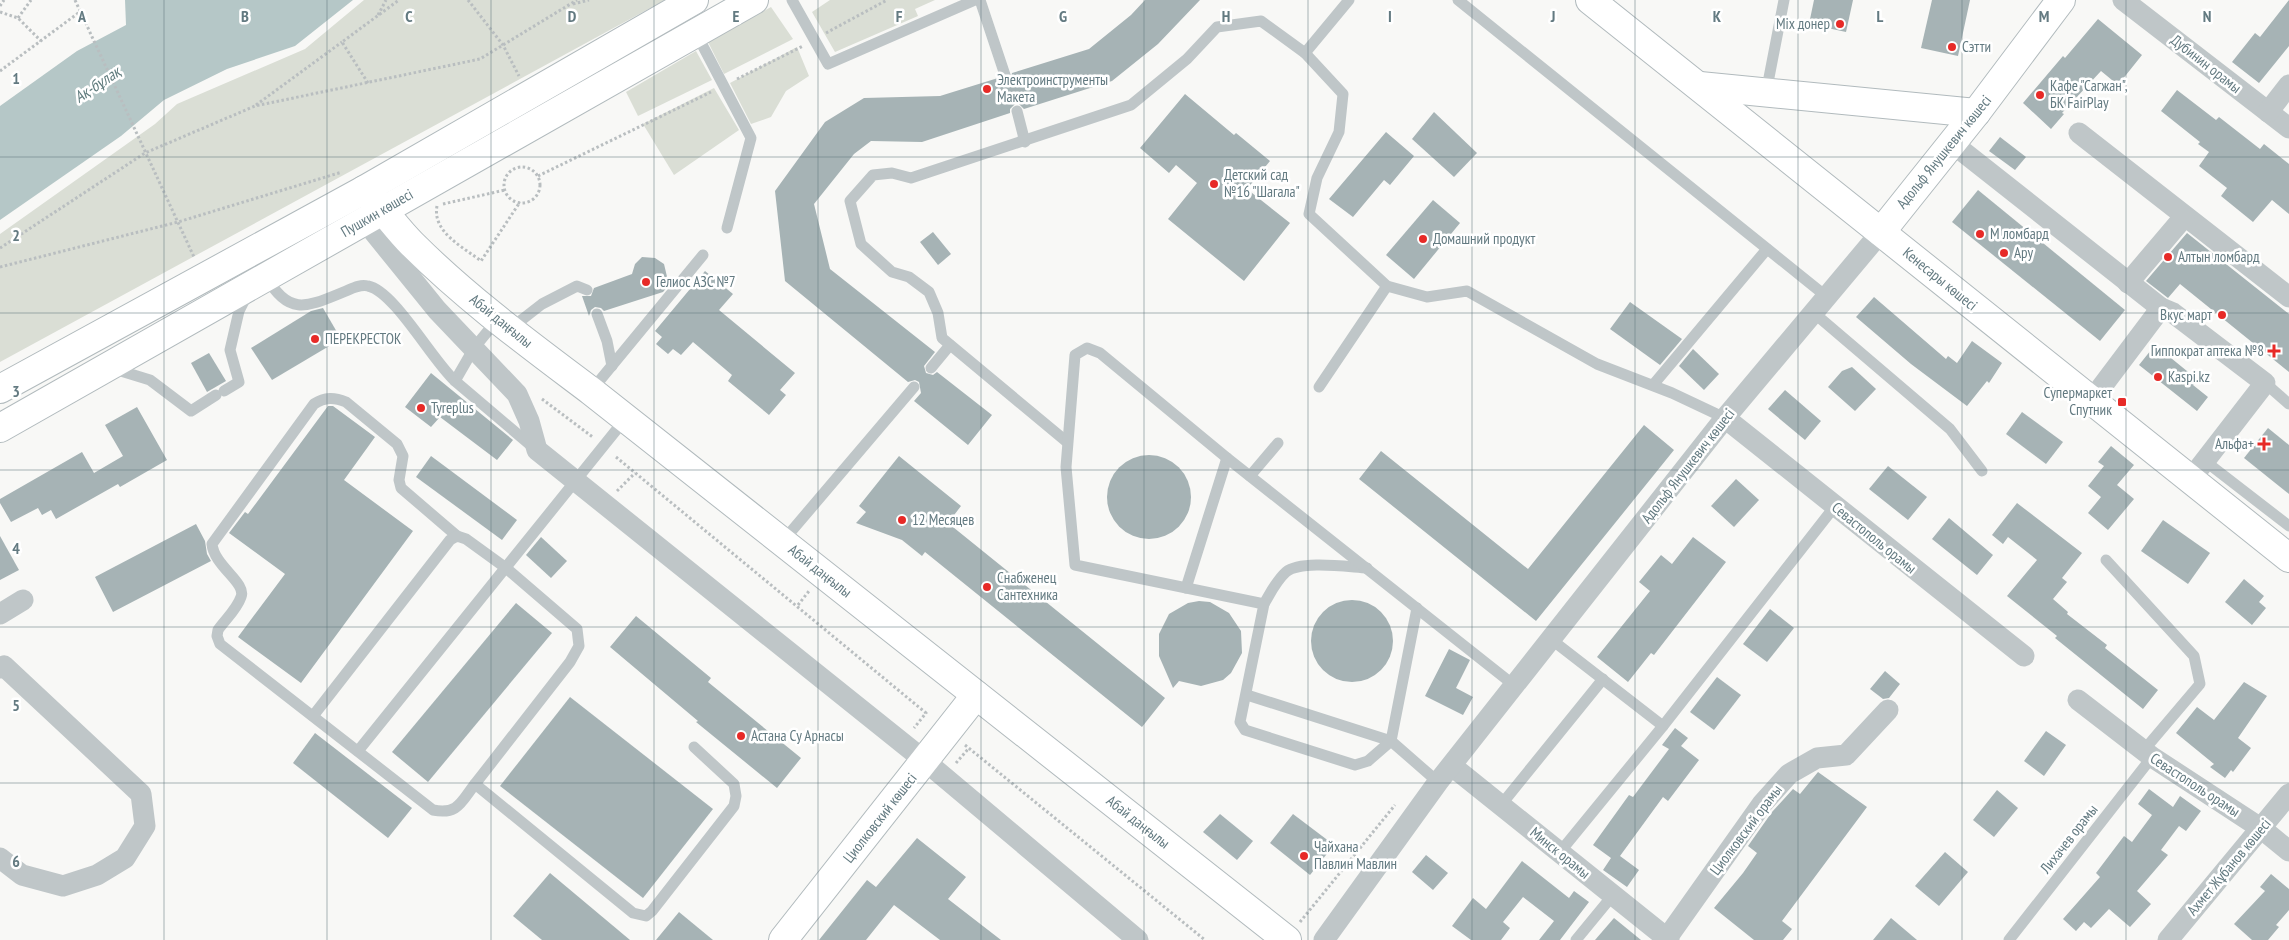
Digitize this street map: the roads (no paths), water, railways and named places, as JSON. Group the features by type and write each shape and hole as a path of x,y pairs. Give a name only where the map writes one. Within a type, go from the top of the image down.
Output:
{"main road":[{"name":"Пушкин көшесі","path":"0,389 355,195 694,0"},
{"name":"Пушкин көшесі","path":"0,428 754,0"},
{"name":"Кенесары көшесі","path":"1590,0 2091,400 2198,471 2289,558"},
{"name":"Адольф Янушкевич көшесі","path":"1881,232 1976,113 2061,0"},
{"path":"1700,86 1976,113"},
{"name":"Абай даңғылы","path":"355,195 374,215 411,244 503,325 592,391 976,695 1292,933"},
{"name":"Циолковский көшесі","path":"783,940 976,695"}],"street":[{"name":"Дубинин орамы","path":"2123,0 2289,128"},
{"path":"2268,112 2289,86"},
{"path":"2079,133 2184,217 2289,297"},
{"path":"1952,143 2128,283 2161,308 2173,313 2264,383 2198,471"},
{"path":"374,215 393,258 517,394 529,421 537,450 925,761 1138,940"},
{"path":"2128,283 2184,217"},
{"name":"Адольф Янушкевич көшесі","path":"1324,940 1445,774 1725,418 1881,232"},
{"path":"2091,400 2161,308"},
{"name":"Севастополь орамы","path":"1725,418 2024,656"},
{"path":"0,614 23,600"},
{"path":"0,668 4,666 141,794 145,826 125,858 97,875 63,886 22,875 0,858"},
{"name":"Севастополь орамы","path":"2078,700 2148,754 2262,829 2289,851"},
{"name":"Циолковский орамы","path":"1668,939 1762,804 1789,774 1816,758 1846,755 1888,710"},
{"name":"Минск орамы","path":"1445,774 1501,805 1668,939"},
{"name":"Ахмет Жұбанов көшесі","path":"2168,940 2262,829 2289,794"}],"lane":[{"path":"792,0 828,64 974,0"},
{"path":"980,0 1005,75"},
{"path":"1305,53 1349,0"},
{"path":"1458,0 1767,249 1820,305 1950,429 1982,471"},
{"path":"1766,93 1784,0"},
{"path":"1068,442 942,338 938,313 929,292 909,277 892,272 861,244 850,201 874,175 892,173 911,178 1025,142 1131,105 1187,59 1217,27 1261,21 1305,53 1343,94 1339,132 1318,178 1309,214 1387,286 1427,297 1467,291 1597,364 1653,385 1725,418"},
{"path":"696,33 751,138 727,228"},
{"path":"1017,111 1025,142"},
{"path":"1653,385 1767,249"},
{"path":"592,391 703,255"},
{"path":"106,367 150,380 191,411 239,382 230,350 239,311 260,280 273,288 286,301 296,306 306,306 357,286 367,285 378,290 391,301 443,370 537,450"},
{"path":"455,381 474,348 503,325 577,286 587,290"},
{"path":"1319,387 1387,286"},
{"path":"597,314 607,341 612,366"},
{"path":"931,368 950,345"},
{"path":"1264,604 1074,565 1066,467 1075,355 1088,348 1100,353 1227,458 1516,686"},
{"path":"2264,383 2289,404"},
{"path":"782,541 914,387"},
{"path":"323,398 338,399 346,402 397,444 403,456 399,480 402,488 457,536 466,539 506,568 577,629 579,646 570,662 475,784 453,811 444,812 433,810 220,644 217,636 218,630 241,598 242,591 240,585 213,553 212,544 314,404 323,398"},
{"path":"358,751 626,418"},
{"path":"1250,476 1278,443"},
{"path":"1186,588 1227,458"},
{"path":"2198,471 2289,526"},
{"path":"1560,852 1663,726 1835,506"},
{"path":"313,716 450,540 457,536"},
{"name":"Лихачев орамы","path":"2009,940 2200,684 2194,656 2106,560"},
{"path":"1367,568 1307,566 1288,570 1276,582 1264,604 1247,696 1240,722 1245,730 1355,765 1368,761 1391,741 1417,608"},
{"path":"1552,640 1663,726"},
{"path":"1501,805 1603,680"},
{"path":"1247,696 1391,741 1445,774"},
{"path":"475,784 633,913 646,916 734,806 736,796 734,784 694,747"},
{"path":"1576,940 1613,895"}],"water":[{"name":"Ақ-бұлақ","path":"125,0 353,0 295,46 227,69 164,100 121,136 0,220 0,106 77,51 126,25"}],"place":[{"name":"Mix донер","path":"1840,24"},
{"name":"Сэтти","path":"1952,47"},
{"name":"Электроинструменты Макета","path":"987,89"},
{"name":"Кафе \"Сагжан\", БК FairPlay","path":"2040,95"},
{"name":"Детский сад №16 \"Шагала\"","path":"1214,184"},
{"name":"М ломбард","path":"1980,234"},
{"name":"Домашний продукт","path":"1423,239"},
{"name":"Ару","path":"2004,253"},
{"name":"Алтын ломбард","path":"2168,257"},
{"name":"Гелиос АЗС №7","path":"646,282"},
{"name":"Вкус март","path":"2222,315"},
{"name":"ПЕРЕКРЕСТОК","path":"315,339"},
{"name":"Гиппократ аптека №8","path":"2274,351"},
{"name":"Kaspi.kz","path":"2158,377"},
{"name":"Супермаркет Спутник","path":"2122,402"},
{"name":"Tyreplus","path":"421,408"},
{"name":"Альфа+","path":"2264,444"},
{"name":"12 Месяцев","path":"902,520"},
{"name":"Снабженец Сантехника","path":"987,587"},
{"name":"Астана Су Арнасы","path":"741,736"},
{"name":"Чайхана Павлин Мавлин","path":"1304,856"}]}
